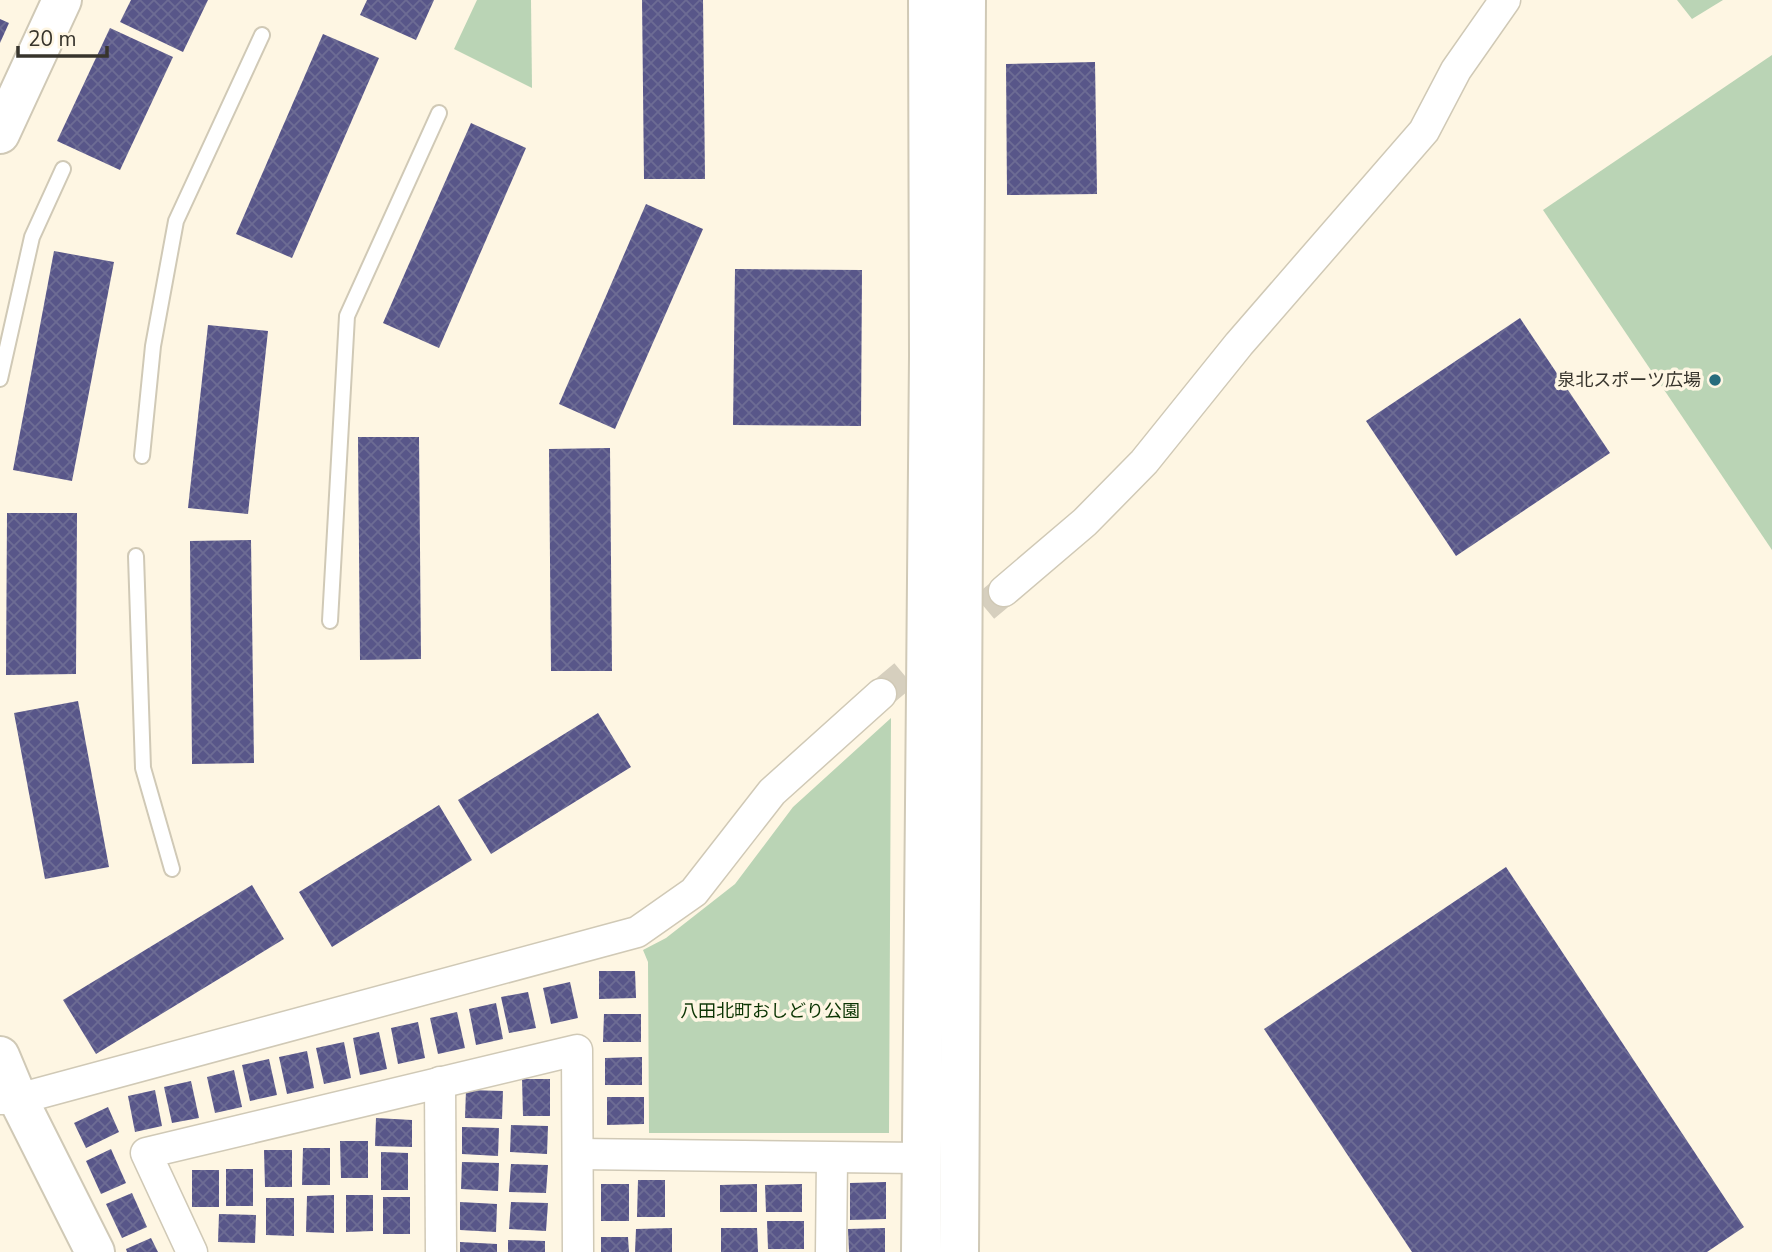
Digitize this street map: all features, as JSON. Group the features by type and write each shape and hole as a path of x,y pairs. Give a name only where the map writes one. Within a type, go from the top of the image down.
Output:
{"street":[{"path":"0,134 62,0"},
{"path":"921,1252 929,370 928,0"},
{"path":"959,1252 966,0"},
{"path":"1004,591 1085,522 1144,462 1240,344 1424,131 1456,70 1505,0"},
{"path":"9,1099 637,932 694,892 772,792 881,694"},
{"path":"192,1252 146,1153 577,1050 578,1252"},
{"path":"0,1056 9,1099 95,1252"},
{"path":"440,1082 441,1252"},
{"path":"578,1154 922,1158"},
{"path":"831,1252 832,1159"}],"lane":[{"path":"142,456 153,346 176,221 262,34"},
{"path":"330,621 346,316 439,113"},
{"path":"0,379 32,237 63,169"},
{"path":"136,556 143,768 172,869"}],"green space":[{"path":"477,0 531,0 532,88 454,49"},
{"path":"1677,0 1723,0 1692,19"},
{"name":"泉北スポーツ広場","path":"1772,55 1772,550 1543,210"},
{"name":"八田北町おしどり公園","path":"891,718 889,1133 649,1133 648,962 643,950 666,938 735,884 793,807"}],"building":[{"path":"131,0 208,0 183,52 120,22"},
{"path":"367,0 434,0 416,40 360,15"},
{"path":"642,0 703,0 705,179 644,179"},
{"path":"0,19 9,23 0,43"},
{"path":"110,28 173,57 120,170 57,141"},
{"path":"323,34 379,58 292,258 236,234"},
{"path":"1095,62 1097,194 1007,195 1006,64"},
{"path":"471,123 526,148 439,348 383,323"},
{"path":"646,204 703,229 615,429 559,404"},
{"path":"54,251 114,262 72,481 13,470"},
{"path":"735,269 862,270 861,426 733,425"},
{"path":"1520,318 1610,453 1456,556 1366,421"},
{"path":"208,325 268,331 248,514 188,508"},
{"path":"358,437 419,437 421,659 360,660"},
{"path":"610,448 612,671 551,671 549,449"},
{"path":"7,513 77,513 76,674 6,675"},
{"path":"251,540 254,763 192,764 190,541"},
{"path":"78,701 109,867 45,879 14,713"},
{"path":"598,713 631,767 491,854 458,800"},
{"path":"439,805 472,860 332,947 299,892"},
{"path":"1506,867 1744,1227 1707,1252 1412,1252 1264,1029"},
{"path":"252,885 284,939 96,1054 63,1000"},
{"path":"599,971 635,971 636,998 599,999"},
{"path":"570,982 578,1018 551,1024 543,988"},
{"path":"528,992 536,1028 509,1033 501,997"},
{"path":"496,1003 503,1039 476,1045 469,1009"},
{"path":"457,1012 465,1048 438,1054 430,1018"},
{"path":"604,1014 641,1014 641,1042 603,1042"},
{"path":"418,1022 425,1058 398,1064 391,1028"},
{"path":"379,1032 387,1069 360,1075 353,1038"},
{"path":"344,1042 351,1078 324,1084 316,1048"},
{"path":"307,1051 314,1088 287,1094 279,1057"},
{"path":"642,1057 642,1085 605,1085 605,1058"},
{"path":"269,1059 277,1095 250,1101 242,1065"},
{"path":"234,1070 242,1107 215,1113 207,1077"},
{"path":"522,1079 550,1079 550,1116 523,1116"},
{"path":"191,1081 199,1118 172,1123 164,1087"},
{"path":"155,1090 162,1126 135,1132 128,1096"},
{"path":"466,1090 503,1091 502,1119 465,1118"},
{"path":"607,1097 644,1097 644,1124 607,1125"},
{"path":"108,1107 119,1132 86,1148 74,1123"},
{"path":"376,1118 412,1120 412,1147 375,1146"},
{"path":"511,1125 548,1126 547,1154 510,1152"},
{"path":"462,1127 499,1128 498,1156 462,1154"},
{"path":"340,1141 368,1141 368,1178 341,1178"},
{"path":"303,1148 330,1148 330,1185 302,1185"},
{"path":"111,1149 126,1183 101,1194 86,1161"},
{"path":"264,1150 292,1150 292,1187 265,1187"},
{"path":"381,1152 408,1153 408,1190 381,1190"},
{"path":"462,1162 499,1163 498,1191 461,1189"},
{"path":"511,1164 548,1165 546,1193 509,1192"},
{"path":"226,1169 253,1169 253,1206 226,1206"},
{"path":"192,1170 219,1170 219,1207 192,1207"},
{"path":"638,1180 665,1180 665,1217 637,1217"},
{"path":"886,1182 886,1219 850,1220 850,1183"},
{"path":"601,1184 629,1184 629,1221 601,1221"},
{"path":"757,1184 757,1212 720,1212 720,1185"},
{"path":"802,1184 802,1212 766,1212 765,1185"},
{"path":"132,1193 147,1227 122,1238 106,1204"},
{"path":"334,1195 334,1233 306,1232 307,1196"},
{"path":"346,1195 373,1195 373,1231 346,1232"},
{"path":"383,1197 410,1197 410,1234 383,1234"},
{"path":"266,1198 294,1198 294,1236 266,1235"},
{"path":"460,1202 497,1204 496,1232 460,1230"},
{"path":"511,1202 548,1203 546,1231 509,1229"},
{"path":"219,1214 256,1215 255,1243 218,1242"},
{"path":"767,1221 804,1221 804,1249 768,1249"},
{"path":"672,1228 672,1252 635,1252 636,1229"},
{"path":"721,1228 757,1228 758,1252 721,1252"},
{"path":"885,1228 885,1252 849,1252 848,1229"},
{"path":"601,1237 628,1237 629,1252 601,1252"},
{"path":"151,1238 158,1252 127,1252 126,1249"},
{"path":"508,1240 545,1241 545,1252 508,1252"},
{"path":"460,1242 497,1244 497,1252 460,1252"}],"tunnel":[{"path":"881,694 1004,591"}],"place":[{"name":"泉北スポーツ広場","path":"1715,380"}]}
